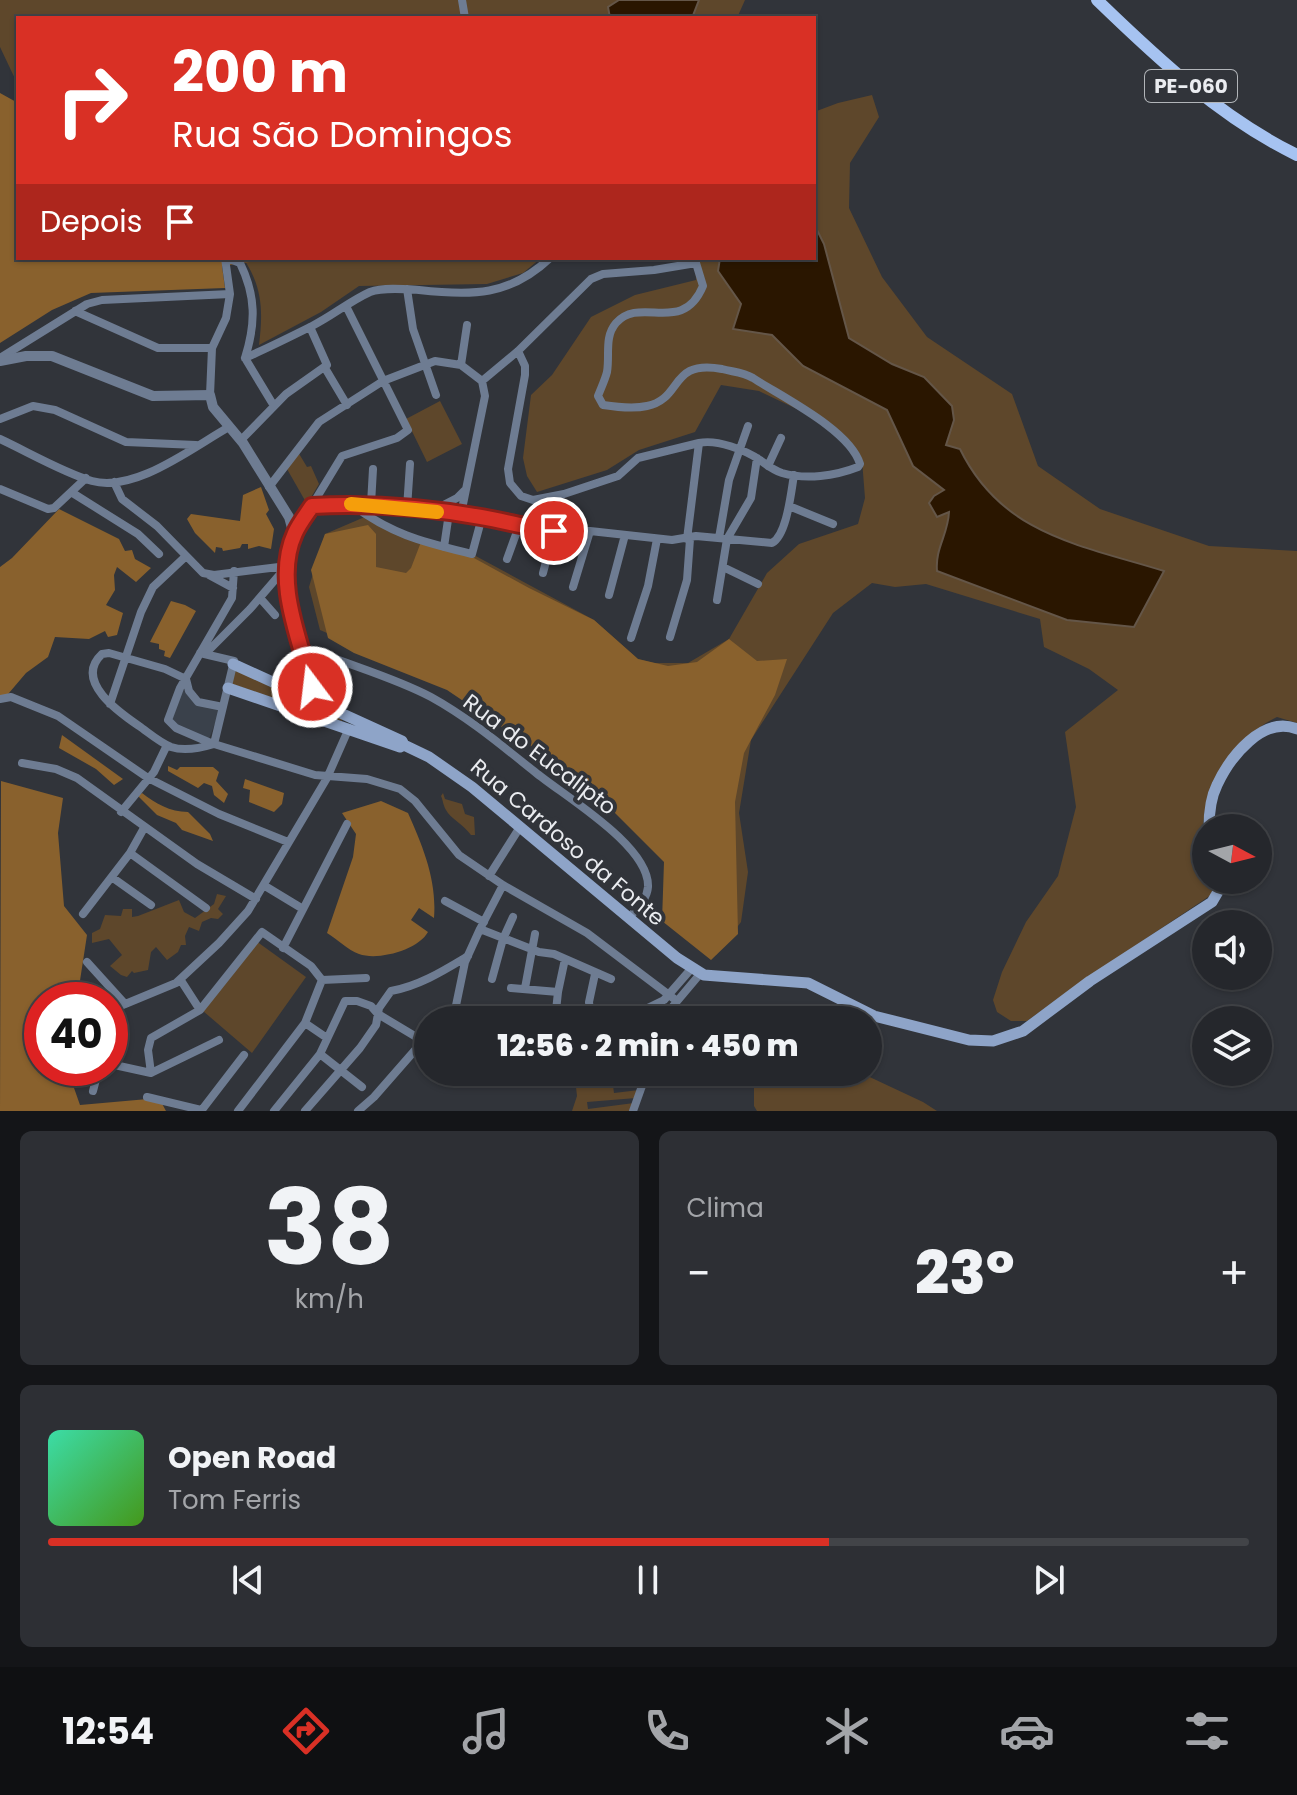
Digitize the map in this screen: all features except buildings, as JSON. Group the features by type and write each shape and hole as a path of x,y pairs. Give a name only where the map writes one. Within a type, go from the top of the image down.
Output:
{"main road":[{"name":"PE-060","path":"1097,0 1169,68 1205,96 1269,140 1297,155"},
{"name":"Rua Cardoso da Fonte","path":"233,664 330,709 400,747 404,745 451,771 699,973"},
{"name":"Rua Cardoso da Fonte","path":"228,688 351,723"},
{"path":"1212,814 1217,784 1245,746 1274,726 1297,729"},
{"path":"699,973 808,983 886,1020 969,1040 998,1041 1023,1031 1103,972 1212,902 1217,894"}],"street":[{"path":"226,260 230,294 226,318 212,348 210,395 213,407 241,440 289,517 294,535"},
{"path":"232,260 240,263 251,285 253,312 245,358 274,406"},
{"path":"245,358 310,327 373,290 407,289 456,294 514,285 533,274 548,260"},
{"path":"482,381 518,351 591,279 603,274 654,270 693,260 703,286 698,299 684,310 635,313 619,320 609,333 607,373 598,396 603,405 649,406 660,400 684,373 692,369 711,367 747,374 835,433 860,461 858,467 842,473 794,475 715,442 699,443 638,458 618,476 564,494 533,500 521,496 510,483 508,469 525,375 525,366 518,351"},
{"path":"407,289 413,329 436,395"},
{"path":"0,359 75,311 102,300 230,294"},
{"path":"330,709 314,691 288,604 287,566 294,535 342,456 397,438 408,430 346,306"},
{"path":"75,311 158,348 212,348"},
{"path":"461,365 467,325"},
{"path":"310,327 327,365 325,368 347,405"},
{"path":"0,359 52,356 153,396 210,395"},
{"path":"269,487 319,422 383,381 435,361 461,365 482,381 485,396 461,514"},
{"path":"241,440 286,394 325,368"},
{"path":"0,419 33,406 55,410 126,442 196,445"},
{"path":"717,600 723,567 729,480 748,426"},
{"path":"0,439 93,481 114,482 141,477 229,427"},
{"path":"768,466 781,438"},
{"path":"670,637 687,580 688,539 699,443"},
{"path":"723,538 749,503 757,458"},
{"path":"407,508 410,464"},
{"path":"371,504 373,469"},
{"path":"312,506 371,504 482,517 554,531 590,531 657,539 696,536 774,542 779,538 789,506 794,475"},
{"path":"0,489 48,509 54,508 86,478"},
{"path":"114,482 122,499 157,526 185,557 208,575 233,588"},
{"path":"431,511 464,491"},
{"path":"71,492 138,534 159,554"},
{"path":"350,504 403,535 472,554 482,517"},
{"path":"789,506 833,524"},
{"path":"444,547 449,513"},
{"path":"507,559 519,526"},
{"path":"543,573 554,531"},
{"path":"573,587 590,531"},
{"path":"609,595 625,535"},
{"path":"631,638 648,586 657,539"},
{"path":"110,704 153,587 185,557"},
{"path":"208,575 287,566"},
{"path":"203,653 260,598 287,566"},
{"path":"723,567 758,584"},
{"path":"234,571 232,598 169,714 168,720 176,728 214,744 327,778 367,779 400,789 415,801 459,855 503,885 587,933 677,1001"},
{"path":"260,598 275,615"},
{"name":"Rua Cardoso da Fonte","path":"203,653 234,661 233,664"},
{"path":"214,744 178,748 167,745 110,704 97,689 96,664 102,654 126,657 186,679 195,700 223,707"},
{"name":"Rua do Eucalipto","path":"304,658 313,654 328,656 428,696 481,727 537,774 606,824 635,856 646,876 648,886 645,898 629,918"},
{"path":"293,692 299,691 302,685 304,658"},
{"path":"214,744 233,664"},
{"path":"0,699 11,697 71,723 148,778 219,814 288,842"},
{"path":"128,1003 180,979 219,943 256,899 327,778 351,723"},
{"path":"121,812 148,778 167,745"},
{"path":"22,763 66,772 197,864 256,899"},
{"path":"283,948 347,824"},
{"path":"489,876 520,827"},
{"path":"83,914 113,878 144,828"},
{"path":"130,853 206,908"},
{"path":"113,878 151,905"},
{"path":"456,1006 468,956 503,885"},
{"path":"265,886 303,909"},
{"path":"445,901 503,939 565,959 611,979"},
{"path":"492,979 503,939 513,917"},
{"path":"151,1073 148,1050 151,1038 200,1010 262,932 311,966 322,980"},
{"path":"525,988 535,934"},
{"path":"305,1111 360,1048 376,1025 378,1014 391,991 408,988 468,956"},
{"path":"556,1006 565,959"},
{"path":"87,962 105,982"},
{"path":"656,1006 699,973"},
{"path":"674,1006 699,973"},
{"path":"589,1006 595,974"},
{"path":"322,980 366,978"},
{"path":"180,979 200,1010"},
{"path":"238,1111 305,1023 322,980"},
{"path":"511,988 558,992"},
{"path":"274,1111 320,1054 345,1001 371,1006 378,1014 414,1034"},
{"path":"305,1023 327,1038"},
{"path":"128,1068 151,1073 219,1040"},
{"path":"358,1111 414,1052"},
{"path":"320,1054 362,1087"},
{"path":"147,1097 201,1111 244,1055"},
{"path":"93,1091 94,1086"},
{"path":"633,1111 642,1086"}],"shaded area":[{"path":"0,0 745,0 738,16 16,16 16,81 0,47"},
{"path":"619,0 699,0 693,16 610,16 608,7"},
{"path":"0,93 16,102 16,260 262,260 222,266 225,288 91,293 52,310 0,343"},
{"path":"872,95 879,117 850,163 849,208 882,277 927,337 1012,394 1038,466 1100,509 1209,546 1297,551 1297,723 1277,717 1248,737 1225,764 1204,814 1192,814 1192,894 1211,895 1027,1021 1011,1021 997,1012 993,1000 1002,972 1026,922 1058,876 1076,807 1065,732 1118,690 1089,669 1044,647 1040,619 926,584 895,587 872,583 833,613 751,740 739,813 748,872 741,922 716,955 675,903 660,836 439,681 320,630 309,587 325,534 367,516 403,535 472,554 594,620 638,659 654,663 688,663 729,639 767,573 799,544 858,524 865,498 862,460 820,420 759,391 721,385 695,432 639,450 607,470 537,492 527,476 523,458 531,395 552,375 591,317 635,295 696,280 695,260 816,260 816,111"},
{"path":"816,228 824,244 849,338 892,364 924,377 952,406 954,420 946,445 960,449 977,478 998,501 1021,519 1074,544 1164,571 1134,627 1067,620 937,571 949,512 937,517 929,503 944,490 913,466 887,410 803,366 772,335 733,329 741,304 718,271 720,260 816,260"},
{"path":"244,260 539,260 523,273 487,284 359,286 321,312 259,345 260,300"},
{"path":"440,401 462,444 427,462 406,419"},
{"path":"298,452 307,467 311,466 319,484 307,504 283,462"},
{"path":"261,487 269,510 266,514 274,529 271,549 259,546 248,549 248,544 242,544 240,548 223,551 216,547 215,553 195,533 187,519 191,514 240,521 243,495"},
{"path":"59,509 119,539 125,551 132,550 135,559 151,568 136,582 117,567 115,590 106,605 123,613 117,635 108,637 105,631 89,639 55,637 48,657 26,673 3,700 0,699 0,567"},
{"path":"368,525 376,534 376,567 406,573 421,542 463,552 594,620 638,659 668,666 697,662 729,639 757,661 787,659 775,695 744,753 735,802 738,934 711,960 662,921 664,862 585,783 447,690 354,653 328,638 311,570 325,534"},
{"path":"171,601 196,611 170,658 164,656 165,651 159,649 159,644 150,642"},
{"path":"235,670 342,719 342,721 232,684"},
{"path":"184,689 196,704 220,710 209,739 176,727 170,715"},
{"path":"62,735 123,779 114,785 96,769 59,748"},
{"path":"168,766 177,770 180,767 213,767 219,772 216,781 228,794 224,803 214,795 212,786 204,783 198,788 168,771"},
{"path":"245,779 284,793 282,804 274,812 249,802 250,790 243,788"},
{"path":"1,781 63,798 58,833 64,906 87,935 80,982 24,982 24,1086 73,1086 80,1105 159,1098 166,1111 0,1111"},
{"path":"142,793 163,806 188,812 213,841 182,830 176,823 157,815 138,796"},
{"path":"443,793 445,799 462,804 465,814 474,817 475,835 471,835 448,813 441,796"},
{"path":"381,801 408,813 431,877 434,918 419,908 411,920 428,932 423,938 407,949 387,955 367,956 351,950 327,933 353,857 356,834 342,813"},
{"path":"217,894 226,896 218,909 223,914 218,919 202,922 199,931 189,927 185,936 186,945 181,945 178,952 167,960 156,947 151,952 148,970 132,971 127,977 121,975 110,966 122,955 109,939 92,943 92,933 100,929 105,915 121,916 123,909 132,909 132,917 138,916 179,900 184,912 195,918 214,904"},
{"path":"256,941 306,977 252,1053 203,1011"},
{"path":"882,1083 937,1111 757,1111 754,1086 882,1086"},
{"path":"576,1086 613,1086 614,1093 639,1090 636,1098 587,1102 588,1109 634,1103 632,1111 572,1111 577,1096"}],"slow traffic":[{"path":"351,504 437,512"}],"route":[{"path":"312,687 288,604 286,582 294,535 312,506 371,504 482,517 554,531"}]}
